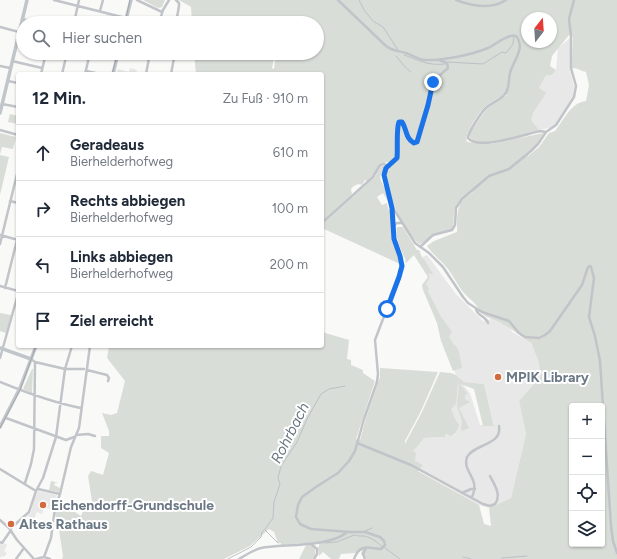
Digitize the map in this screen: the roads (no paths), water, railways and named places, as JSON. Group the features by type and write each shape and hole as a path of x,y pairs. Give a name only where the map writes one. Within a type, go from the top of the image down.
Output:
{"main road":[{"path":"23,16 27,0"},
{"path":"127,16 131,0"},
{"path":"0,113 16,43"},
{"path":"113,72 116,60"},
{"path":"0,427 6,418 33,361 36,348"},
{"path":"1,349 33,361"}],"street":[{"path":"54,0 119,16"},
{"path":"76,16 79,0"},
{"path":"100,11 103,0"},
{"path":"137,0 162,12"},
{"path":"161,16 169,0"},
{"path":"176,0 179,6 177,16"},
{"path":"338,0 379,41 391,49 422,59 439,60 479,51 496,45 511,35 516,36 519,42 519,52 510,73 508,91 502,98 489,105 483,111 469,133 468,139 472,141 489,143 540,131 546,132"},
{"path":"456,0 475,6 485,6 496,5 506,0"},
{"path":"420,247 432,236 452,230 455,225 456,208 462,199 489,176 515,165 536,147 546,132 557,124 575,94 575,83 571,68 571,36 568,19 574,0"},
{"path":"0,27 16,31"},
{"path":"41,72 44,60"},
{"path":"62,72 65,60"},
{"path":"86,72 89,60"},
{"path":"146,72 149,60"},
{"path":"171,72 174,60"},
{"path":"354,559 359,550 366,547 381,549 385,542 382,538 367,532 310,529 299,523 296,519 296,515 298,505 302,497 341,471 351,458 378,379 375,346 376,339 401,270 401,259 394,239 392,208 384,175 385,169 397,158 399,122 404,124 406,134 411,142 415,143 418,140 433,82 448,68 447,63 439,60"},
{"path":"12,61 42,68"},
{"path":"0,66 10,68"},
{"path":"7,81 16,83"},
{"path":"1,105 16,107"},
{"path":"0,130 16,134"},
{"path":"324,221 372,179 380,165 384,164 388,166"},
{"path":"0,244 16,178"},
{"path":"10,201 16,202"},
{"path":"392,208 415,242 443,267 463,297 476,309 477,313 486,319 488,323"},
{"path":"393,226 398,223 402,224"},
{"path":"1,235 16,239"},
{"path":"5,288 16,247"},
{"path":"476,309 508,321 524,337 536,338 543,336 552,329 578,292 583,283 587,268 590,266 593,270 594,277 589,317 595,336 600,364 600,386 611,526 613,541 617,553"},
{"path":"0,286 16,292"},
{"path":"0,358 1,349 16,300"},
{"path":"1,543 10,530 29,512 37,490 56,437 65,369 71,348"},
{"path":"44,557 50,544 55,508 60,494 71,447 79,428 85,369 90,348"},
{"path":"25,483 33,454 35,396 33,361 65,369 85,369 105,374 108,377 108,381"},
{"path":"0,382 35,396 60,404 81,408"},
{"path":"6,418 66,440 69,442 71,447"},
{"path":"472,497 475,489 474,482 467,466 467,457 472,450 495,440 499,434 499,426"},
{"path":"66,440 76,436 88,434 94,436"},
{"path":"357,443 410,465 472,497 486,506 492,506 498,499 498,493 490,476"},
{"path":"0,469 37,490 60,494"},
{"path":"462,493 475,489"},
{"path":"0,520 35,559 44,557 50,559"},
{"path":"239,559 261,548 311,544 340,537 347,532"},
{"path":"314,559 320,542"},
{"path":"311,544 317,548"},
{"path":"364,559 363,554 366,547"},
{"path":"16,559 24,548"}],"waterway":[{"path":"359,0 364,10 373,21 383,27 398,50"},
{"path":"448,62 483,64 502,52 506,53 513,44 514,36"},
{"path":"404,55 428,63 445,64"},
{"path":"396,56 406,68"},
{"path":"407,69 411,72"},
{"name":"Rohrbach","path":"228,559 251,547 261,537 262,532 273,518 274,502 280,484 278,478 281,466 297,442 307,419 321,394 329,389 345,386"},
{"path":"365,531 372,528"},
{"path":"265,530 278,543"},
{"path":"325,543 337,542 354,535 369,537 382,547"},
{"path":"385,548 400,559"},
{"path":"502,558 527,556"},
{"path":"463,557 471,559"}],"tram line":[{"path":"127,16 130,0"},
{"path":"113,72 116,60"},
{"path":"0,428 20,390 35,348"}],"place":[{"name":"MPIK Library","path":"498,377"},
{"name":"Eichendorff-Grundschule","path":"43,505"},
{"name":"Altes Rathaus","path":"11,524"}]}
